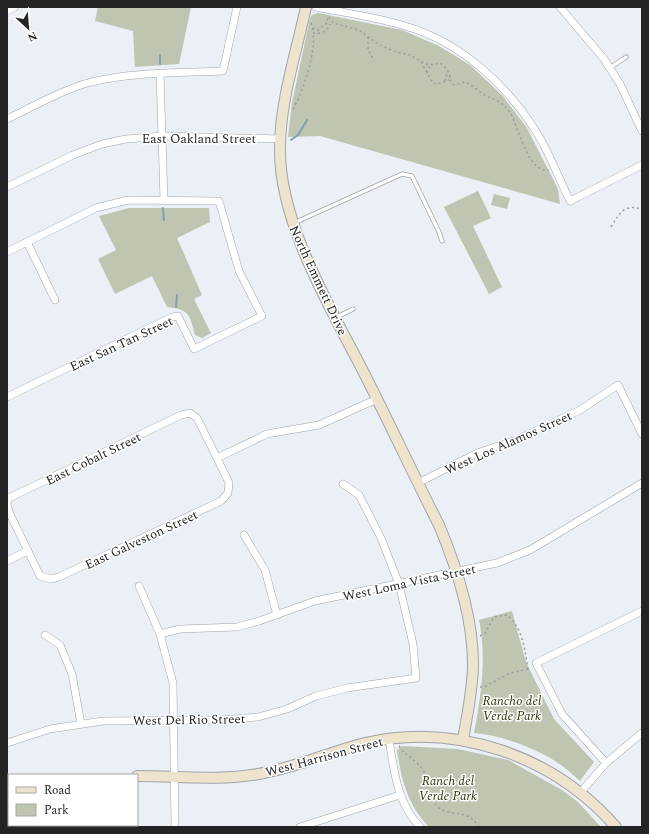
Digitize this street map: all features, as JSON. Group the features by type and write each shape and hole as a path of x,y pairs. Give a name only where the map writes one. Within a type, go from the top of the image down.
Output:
{"street":[{"path":"7,11 15,7"},
{"path":"7,119 59,93 91,82 160,74 223,72 237,7"},
{"name":"North Emmett Drive","path":"306,7 285,97 280,139 282,174 286,200 293,224 304,252 418,483 445,540 456,572 472,641 473,665 471,688 463,740"},
{"path":"316,7 329,13 406,26 441,40 465,55 512,98 538,134 570,202 642,165"},
{"path":"560,7 610,68 620,84 642,131"},
{"path":"7,252 96,208 128,200 164,200 160,74"},
{"name":"East Oakland Street","path":"7,187 74,155 102,144 138,138 163,136 280,139"},
{"name":"East San Tan Street","path":"7,397 172,317 178,316 194,349 262,316 239,270 219,201 164,200"},
{"path":"27,242 55,300"},
{"name":"West Los Alamos Street","path":"418,483 477,453 514,441 574,413 618,385 642,434"},
{"path":"217,458 267,434 319,425 377,399"},
{"name":"East Cobalt Street","path":"27,551 9,512 7,504 9,498 181,415 190,413 197,418 217,458"},
{"name":"East Galveston Street","path":"27,551 40,576 51,580 214,504 228,493 229,483 217,458"},
{"name":"West Loma Vista Street","path":"160,634 180,629 237,627 315,601 497,563 530,550 642,483"},
{"path":"343,484 359,495 381,538 399,584"},
{"path":"244,535 265,570 277,614"},
{"path":"7,561 27,551"},
{"name":"West Del Rio Street","path":"7,743 50,729 81,724 116,721 221,720 258,717 287,709 316,696 347,688 416,678 414,644 399,584"},
{"path":"140,586 160,634 173,683 175,720 175,827"},
{"path":"606,763 562,714 537,665 642,611"},
{"path":"45,635 60,645 72,674 81,724"},
{"path":"580,793 606,763 642,733"},
{"name":"West Harrison Street","path":"138,776 256,775 309,762 342,749 393,739 431,737 463,740 529,761 548,771 580,793 616,827"},
{"path":"393,739 394,770 400,795 409,816 420,827"},
{"path":"300,827 400,795"}],"lane":[{"path":"610,68 626,57"},
{"path":"293,224 381,181 402,174 412,176 442,241"},
{"path":"336,318 353,309"}],"path":[{"path":"313,34 325,31 331,23 329,13"},
{"path":"327,23 329,13"},
{"path":"291,112 300,96 314,50 313,28 310,21 303,20"},
{"path":"317,34 318,30 327,23 331,23 364,32 378,44 396,52 410,54 421,62 430,66 440,63 446,68 447,74 454,85 465,82 485,95 497,99 504,105 516,121 524,149 530,158 546,171 554,168"},
{"path":"313,28 318,30"},
{"path":"368,37 368,50 374,61"},
{"path":"421,62 429,79 436,84 450,80"},
{"path":"427,72 430,66"},
{"path":"444,81 447,74"},
{"path":"611,227 622,211 631,208 642,208"},
{"path":"472,641 485,633 494,617 507,615 514,623 523,642 528,670"},
{"path":"471,688 486,686 510,673 528,670 537,665"},
{"path":"393,739 399,747 420,765 431,800 443,811 463,813 471,817 479,827"}],"green space":[{"path":"98,7 191,7 179,64 135,67 133,31 95,21"},
{"path":"318,13 402,30 439,46 470,65 502,95 527,128 558,189 560,204 320,136 288,137 292,103 310,18 312,15"},
{"path":"478,191 491,218 473,226 502,287 489,294 444,207"},
{"path":"494,194 510,198 507,209 491,205"},
{"path":"129,208 209,208 210,222 177,238 202,295 194,299 211,333 202,338 195,335 192,322 184,311 167,307 152,276 115,294 98,259 116,250 99,216"},
{"name":"Rancho del Verde Park","path":"512,611 526,662 554,719 594,762 580,781 561,765 531,748 508,740 485,734 474,733 481,691 483,662 483,648 479,620"},
{"name":"Ranch del Verde Park","path":"402,746 458,749 508,760 562,790 578,802 601,827 429,827 416,810 403,782 397,750"}],"waterway":[{"path":"160,55 160,64"},
{"path":"291,140 298,135 307,120"},
{"path":"163,208 164,220"},
{"path":"176,307 177,295"}]}
